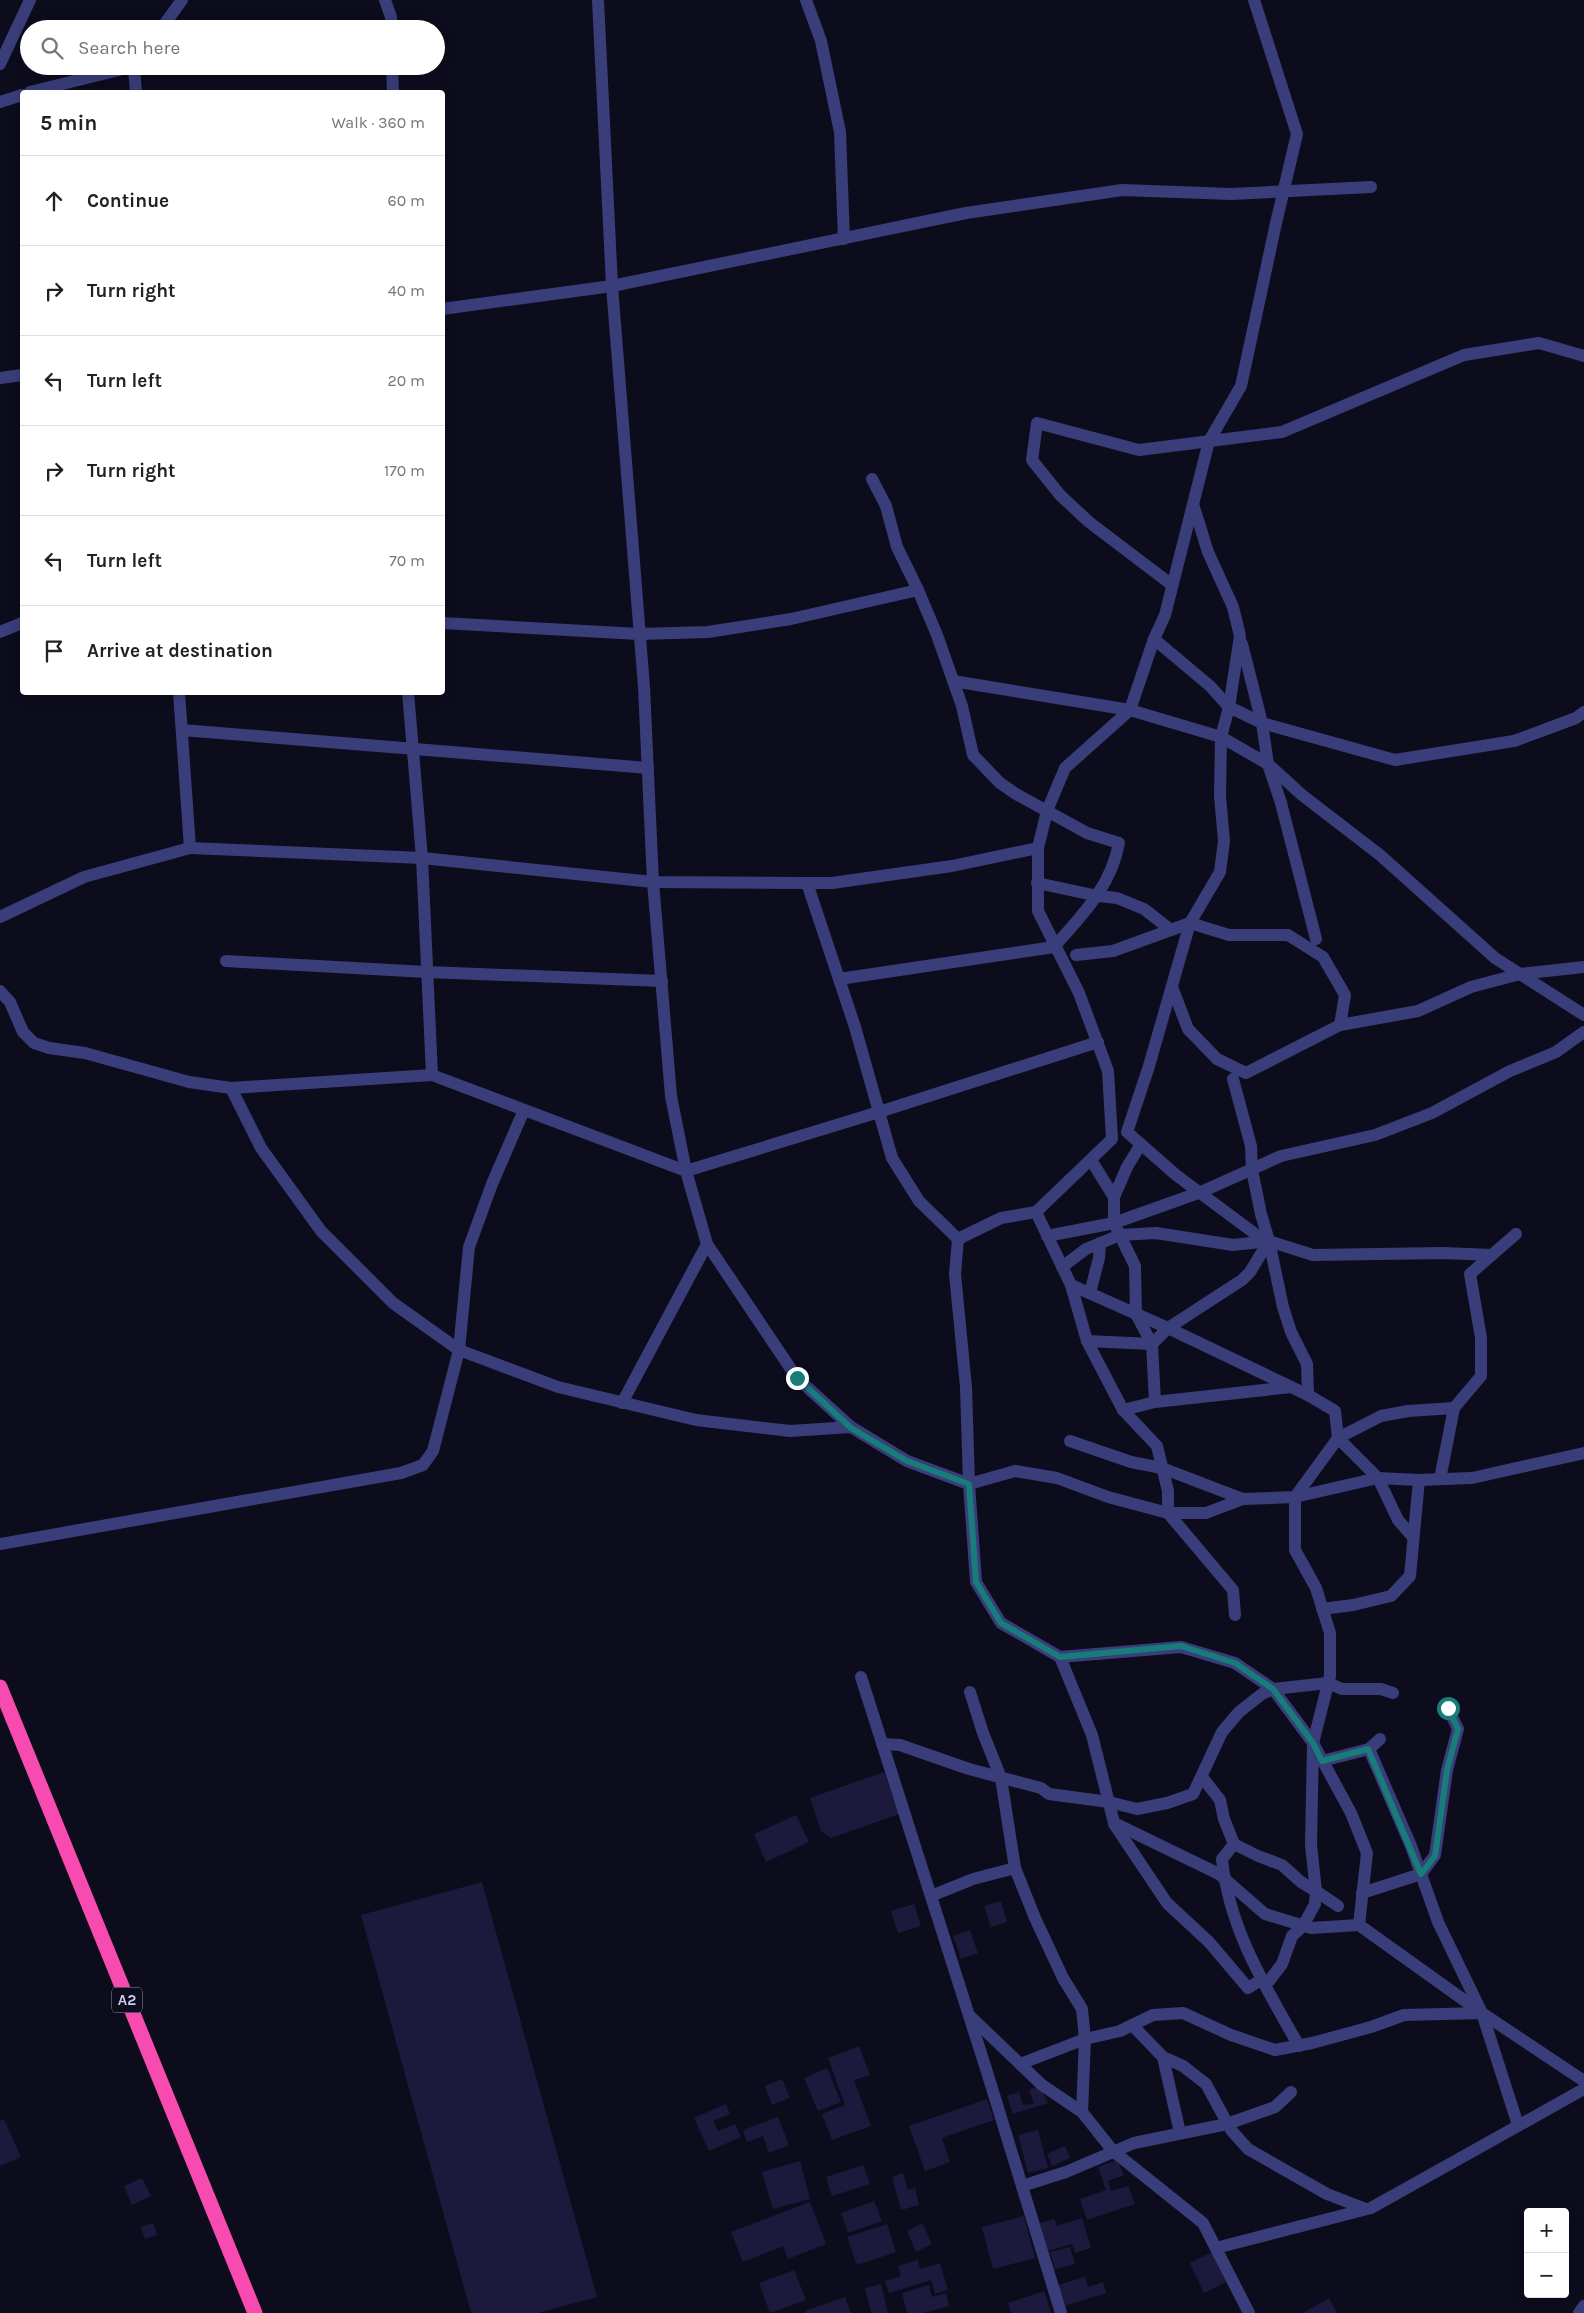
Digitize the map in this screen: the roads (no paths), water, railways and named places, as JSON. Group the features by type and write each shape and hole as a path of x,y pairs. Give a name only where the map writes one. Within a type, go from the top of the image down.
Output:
{"highway":[{"name":"A2","path":"0,1686 255,2313"}],"street":[{"path":"21,20 30,0"},
{"path":"168,20 182,0"},
{"path":"385,0 391,20"},
{"path":"598,0 612,286 639,634 654,882 671,1096 686,1171 706,1244 797,1378 851,1428 907,1461 969,1484 1015,1471 1057,1478 1108,1496 1168,1513 1206,1513 1243,1499 1294,1496 1378,1478 1419,1480 1472,1478 1584,1453"},
{"path":"806,0 821,41 840,132 844,239"},
{"path":"958,1239 1001,1218 1036,1212 1112,1139 1108,1071 1079,993 1054,947 1038,911 1038,848 1048,811 1065,768 1130,710 1154,638 1165,615 1209,441 1242,386 1283,190 1297,134 1254,0"},
{"path":"0,64 20,21"},
{"path":"38,90 101,75"},
{"path":"135,75 136,90"},
{"path":"392,75 392,90"},
{"path":"0,102 20,96"},
{"path":"445,309 612,286 966,213 1122,190 1230,194 1371,187"},
{"path":"1172,585 1089,522 1060,495 1032,460 1037,423 1139,450 1282,432 1464,355 1539,343 1584,356"},
{"path":"0,378 20,375"},
{"path":"839,979 1054,947 1098,896 1116,863 1119,843 1087,833 1000,783 973,755 962,706 953,681 918,590 897,546 886,506 872,479"},
{"path":"1193,504 1208,552 1233,606 1262,724 1268,764 1316,939"},
{"path":"445,623 639,634 708,632 791,619 918,590"},
{"path":"0,632 20,623"},
{"path":"1240,636 1229,707 1221,737 1220,796 1224,841 1220,872 1190,923 1127,1132 1176,1175 1262,1239 1314,1255 1443,1253 1492,1255"},
{"path":"1154,638 1210,686 1229,707 1262,724 1395,760 1514,741 1576,718 1584,712"},
{"path":"953,681 1130,710 1221,737 1268,764 1302,795 1380,855 1495,958 1584,1015"},
{"path":"179,695 190,848"},
{"path":"408,695 422,858 432,1075"},
{"path":"182,730 648,768"},
{"path":"0,917 84,878 190,848 422,858 654,882 832,883 952,866 1038,848"},
{"path":"807,883 855,1027 892,1158 919,1201 958,1239"},
{"path":"1037,883 1098,896 1117,898 1144,909 1171,930"},
{"path":"1076,955 1114,951 1190,923 1229,935 1288,935 1323,957 1345,995 1340,1025"},
{"path":"226,961 427,972 662,981"},
{"path":"1172,987 1188,1029 1217,1059 1246,1073 1340,1025 1418,1011 1471,987 1520,974 1584,967"},
{"path":"0,991 10,1002 23,1032 34,1043 48,1048 85,1053 189,1082 231,1088 432,1075 686,1171 1098,1042"},
{"path":"1047,1236 1114,1223 1201,1192 1281,1156 1376,1135 1432,1113 1510,1071 1556,1052 1584,1032"},
{"path":"1232,1079 1251,1146 1252,1170 1283,1307 1291,1332 1307,1364 1308,1395"},
{"path":"231,1088 261,1148 321,1231 393,1304 459,1350 558,1387 696,1420 790,1431 851,1428"},
{"path":"0,1544 401,1473 423,1465 433,1451 459,1350 469,1248 492,1184 524,1110"},
{"path":"1141,1144 1127,1167 1114,1197 1114,1223 1135,1266 1136,1314 1152,1344 1155,1402"},
{"path":"1091,1160 1114,1197"},
{"path":"1036,1212 1071,1285 1087,1341 1123,1410 1157,1446 1168,1491 1168,1513 1232,1590 1235,1614"},
{"path":"1062,1267 1086,1249 1120,1235 1156,1233 1233,1245 1269,1241"},
{"path":"1440,1479 1454,1408 1481,1376 1481,1338 1470,1274 1516,1234"},
{"path":"958,1239 955,1274 966,1387 969,1484 976,1582 1001,1623 1060,1657 1181,1646 1235,1663 1273,1689 1313,1743 1351,1813 1367,1853 1359,1925"},
{"path":"1087,1341 1152,1344 1168,1328 1242,1280 1250,1272 1269,1241"},
{"path":"1090,1293 1099,1258 1100,1243"},
{"path":"622,1403 706,1244"},
{"path":"1071,1285 1168,1328 1308,1395 1335,1411 1338,1438 1378,1478 1398,1520 1413,1537"},
{"path":"1123,1410 1155,1402 1291,1387"},
{"path":"1060,1657 1092,1735 1114,1824 1167,1903 1209,1942 1248,1988 1261,1980 1269,1981 1282,1964 1292,1936 1302,1926 1315,1904 1316,1890 1311,1845 1313,1743 1330,1676 1330,1633 1316,1588 1294,1550 1294,1496 1338,1438 1381,1416 1408,1411 1454,1408"},
{"path":"1070,1441 1131,1462 1162,1468 1243,1499"},
{"path":"1322,1610 1391,1596 1410,1576 1419,1480"},
{"path":"861,1677 1061,2313"},
{"path":"882,1744 900,1745 1001,1778 1040,1788 1050,1794 1109,1802 1137,1809 1193,1794 1222,1732 1239,1712 1262,1694 1273,1689 1328,1683 1342,1689 1382,1689 1393,1693"},
{"path":"970,1692 983,1733 1001,1778 1015,1868 1035,1918 1063,1978 1082,2010 1085,2040 1082,2112"},
{"path":"1362,1893 1421,1874 1435,1856 1447,1770 1458,1729 1448,1708"},
{"path":"1322,1761 1368,1749 1380,1738"},
{"path":"1368,1749 1408,1838 1438,1922 1482,2013 1518,2125"},
{"path":"1202,1777 1220,1800 1224,1819 1234,1844 1282,1865 1301,1882 1338,1906"},
{"path":"1114,1824 1219,1874 1265,1914 1311,1928 1359,1925 1482,2013 1584,2081"},
{"path":"1234,1844 1222,1859 1224,1879 1248,1954 1299,2046"},
{"path":"931,1896 973,1879 1015,1868"},
{"path":"1020,2064 1085,2040 1120,2031 1153,2015 1184,2013 1230,2035 1275,2050 1299,2046 1372,2027 1404,2015 1482,2013"},
{"path":"969,2016 1042,2085 1082,2112 1114,2151 1203,2223 1249,2313"},
{"path":"1132,2025 1162,2057 1184,2066 1206,2084 1227,2124 1248,2149 1327,2194 1366,2209"},
{"path":"1162,2057 1180,2133"},
{"path":"1216,2248 1366,2209 1584,2089"},
{"path":"1022,2186 1066,2172 1134,2143 1227,2124 1275,2107 1291,2092"},
{"path":"1579,2313 1584,2306"}]}
